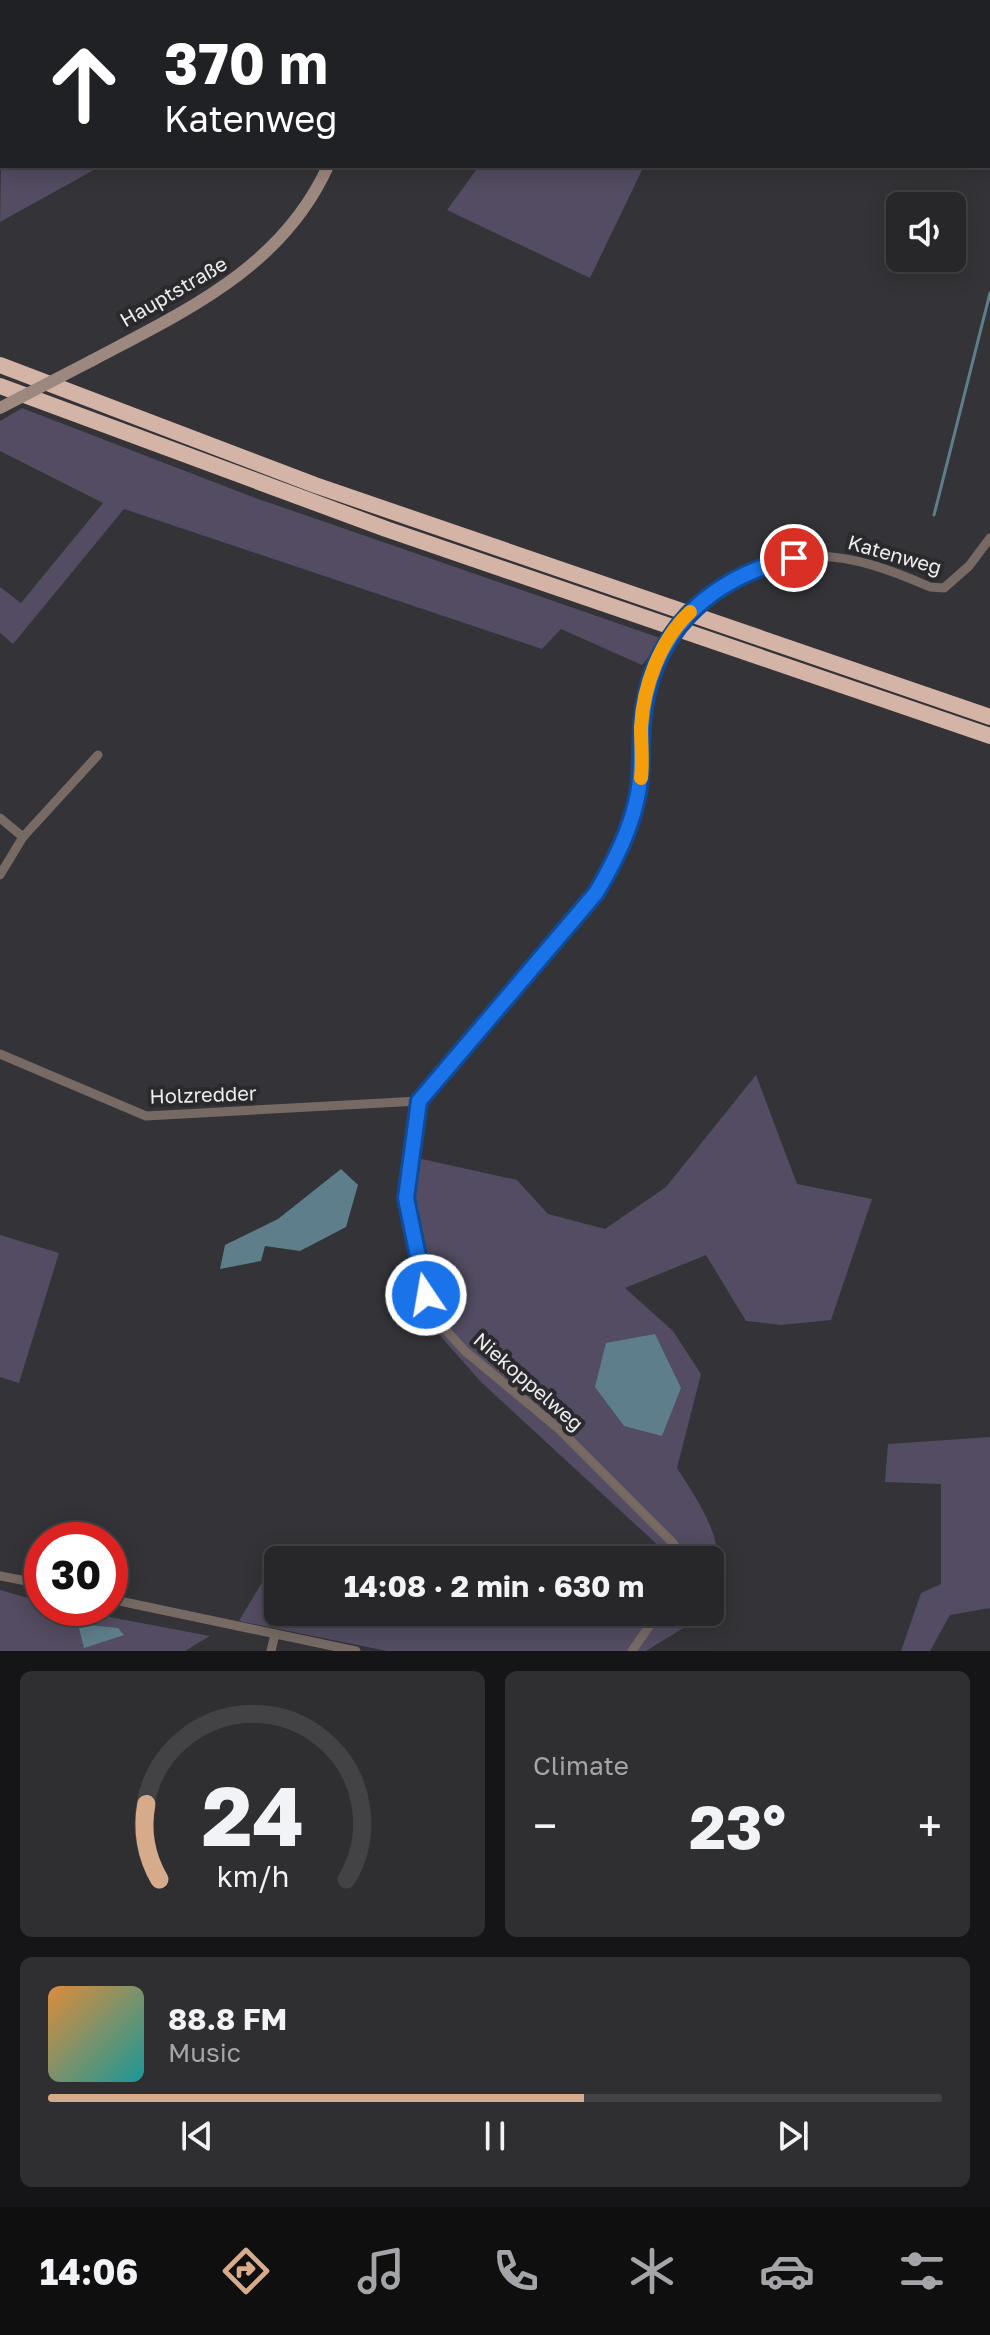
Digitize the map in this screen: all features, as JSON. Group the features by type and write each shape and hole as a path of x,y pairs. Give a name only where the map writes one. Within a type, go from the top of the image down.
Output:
{"highway":[{"path":"0,365 315,485 990,717"},
{"path":"0,386 386,529 990,736"}],"street":[{"name":"Hauptstraße","path":"0,408 205,301 253,267 288,232 327,168"},
{"name":"Katenweg","path":"419,1101 596,893 624,841 637,800 643,763 641,726 648,687 667,642 685,617 712,593 741,574 773,562 814,555 840,556 897,572 930,587 944,588 969,566 990,538"},
{"path":"0,875 23,837 98,755"},
{"path":"0,818 23,837"},
{"name":"Holzredder","path":"0,1054 146,1116 419,1101"},
{"name":"Niekoppelweg","path":"419,1101 406,1198 426,1295 435,1318 465,1351 559,1429 675,1546"},
{"path":"0,1576 24,1581"},
{"path":"128,1603 356,1651"},
{"path":"632,1651 649,1626"},
{"path":"271,1651 275,1634"}],"shaded area":[{"path":"1,168 97,168 0,222"},
{"path":"478,168 643,168 590,278 447,210"},
{"path":"22,408 250,496 663,639 642,665 561,629 542,649 124,509 13,644 0,633 0,587 21,603 103,503 0,451 0,421"},
{"path":"756,1075 797,1184 872,1199 831,1320 781,1325 746,1321 706,1255 625,1288 673,1331 701,1374 677,1468 705,1514 716,1546 659,1546 481,1382 428,1322 398,1198 404,1155 517,1180 548,1214 605,1229 666,1187"},
{"path":"0,1235 59,1253 19,1383 0,1377"},
{"path":"990,1437 990,1608 950,1615 930,1651 901,1651 921,1593 941,1584 941,1484 885,1482 888,1444"},
{"path":"264,1579 264,1626 686,1626 646,1651 387,1651 239,1621"},
{"path":"0,1590 24,1597 24,1626 128,1626 128,1620 210,1636 185,1651 0,1651"}],"water":[{"path":"341,1169 358,1185 346,1227 300,1251 265,1246 261,1261 220,1269 225,1245 278,1219"},
{"path":"655,1334 681,1388 662,1436 624,1426 595,1387 606,1343"},
{"path":"78,1626 118,1628 124,1635 84,1648"}],"waterway":[{"path":"934,515 990,293"}],"slow traffic":[{"path":"641,778 641,726 648,687 667,642 690,612"}],"route":[{"path":"426,1295 406,1198 419,1101 596,893 612,865 624,841 637,800 643,763 641,726 648,687 667,642 685,617 712,593 741,574 794,558"}]}
